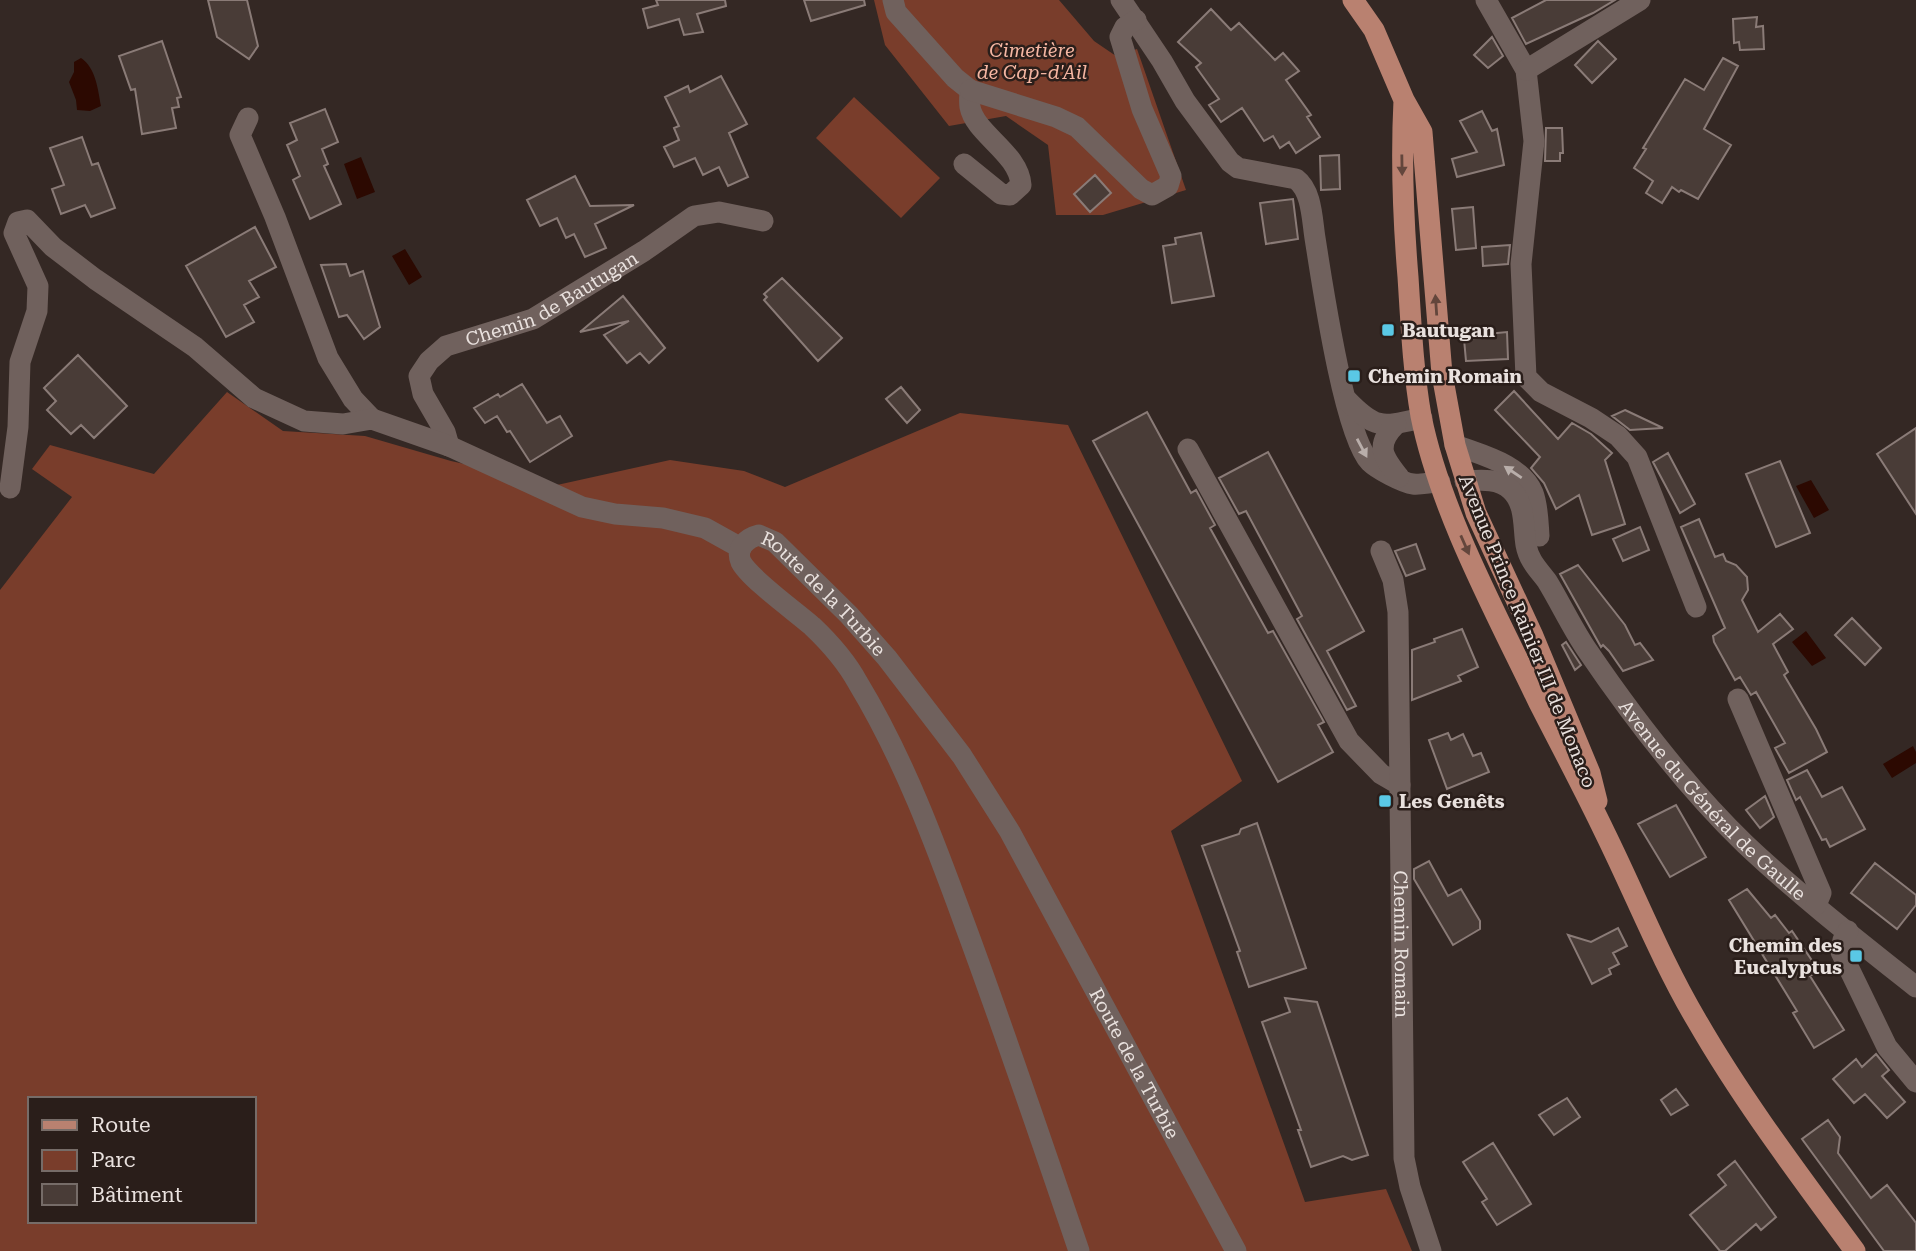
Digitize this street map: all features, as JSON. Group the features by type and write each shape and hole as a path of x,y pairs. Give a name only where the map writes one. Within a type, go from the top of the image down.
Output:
{"main road":[{"name":"Avenue Prince Rainier III de Monaco","path":"1353,0 1374,30 1404,100 1422,132 1442,374 1455,445 1465,481 1476,513 1533,636 1590,773 1605,832"},
{"name":"Avenue Prince Rainier III de Monaco","path":"1404,100 1401,146 1403,230 1412,342 1422,418 1440,482 1490,601 1605,832 1657,947 1697,1021 1739,1088 1855,1251"},
{"path":"1422,418 1455,445 1440,482 1465,481"}],"street":[{"path":"893,0 897,12 955,78 970,90 1056,117 1077,127 1140,189 1152,194 1168,186 1171,176 1142,108 1120,37 1125,27 1136,20"},
{"path":"1121,0 1185,101 1230,162 1238,168 1296,178 1303,184 1354,432 1362,451 1378,469 1411,484 1440,482"},
{"path":"1486,0 1526,70 1534,141 1521,264 1526,377 1541,392 1591,418 1618,436 1637,457 1696,607"},
{"path":"1526,70 1640,0"},
{"path":"964,164 1000,194 1010,195 1021,185 1020,172 984,130 970,108 970,90"},
{"path":"248,118 240,135 275,217 328,358 353,398 372,419 449,446 582,508 663,518 705,528 741,548"},
{"name":"Chemin de Bautugan","path":"449,446 445,432 423,394 419,376 429,360 446,346 533,319 644,251 694,216 719,212 762,221"},
{"path":"10,488 18,428 20,362 37,311 38,286 14,233 18,222 27,220 53,247 195,347 254,398 304,421 343,424 372,419"},
{"path":"1347,400 1368,421 1377,424 1396,424 1422,418"},
{"path":"1396,424 1383,442 1383,453 1400,479"},
{"name":"Avenue du Général de Gaulle","path":"1455,445 1490,458 1515,472 1526,482 1533,494 1546,580"},
{"path":"1188,449 1349,741 1381,774 1400,785"},
{"name":"Avenue du Général de Gaulle","path":"1465,481 1498,482 1511,490 1524,518 1527,547 1534,566 1546,580 1586,648 1629,710 1678,771 1745,843 1847,932 1916,987"},
{"name":"Route de la Turbie","path":"1079,1251 1008,1041 933,837 891,743 858,682 836,650 741,561 741,548 745,541 759,535 775,542 849,615 887,658 962,756 1010,832 1236,1251"},
{"name":"Chemin Romain","path":"1381,551 1393,580 1398,612 1404,1158 1410,1187 1431,1251"},
{"path":"1738,699 1821,893 1816,905"},
{"path":"1847,932 1841,952 1887,1046 1916,1082"}],"green space":[{"name":"Cimetière de Cap-d'Ail","path":"874,0 1059,0 1094,41 1116,56 1137,49 1186,190 1103,215 1056,215 1048,145 1006,116 949,126 885,45"},
{"path":"854,97 940,178 901,218 816,138"},
{"path":"227,392 283,431 365,436 451,461 557,485 670,460 744,471 785,487 960,413 1068,425 1242,781 1171,831 1305,1202 1386,1189 1412,1251 0,1251 0,590 72,497 32,469 50,445 154,474"}],"shaded area":[{"path":"81,58 93,73 101,106 90,111 77,110 69,82 74,72 74,62"},
{"path":"361,157 375,192 357,199 344,164"},
{"path":"405,249 422,277 409,285 392,256"},
{"path":"1811,480 1829,510 1814,518 1796,486"},
{"path":"1806,631 1826,658 1812,666 1792,642"},
{"path":"1913,746 1916,763 1892,778 1883,764"}],"building":[{"path":"208,0 247,0 258,46 249,59 217,37"},
{"path":"656,0 725,0 726,6 697,14 703,32 684,35 679,19 648,28 643,9 658,5"},
{"path":"804,0 864,0 865,5 811,21"},
{"path":"1546,0 1615,0 1526,44 1512,18"},
{"path":"1211,9 1231,30 1239,23 1275,60 1283,53 1299,71 1286,80 1311,115 1307,117 1320,137 1296,153 1289,142 1280,148 1273,136 1264,141 1242,108 1221,122 1209,105 1219,99 1196,67 1201,63 1178,42"},
{"path":"1757,17 1756,27 1763,26 1764,49 1740,50 1739,42 1734,43 1733,19"},
{"path":"1492,37 1503,56 1488,68 1474,55"},
{"path":"162,41 181,97 177,98 179,107 172,108 176,128 142,134 135,89 131,90 119,56"},
{"path":"1598,41 1616,59 1592,83 1575,65"},
{"path":"1723,58 1738,66 1704,129 1731,145 1698,199 1672,187 1662,203 1646,193 1653,181 1634,168 1646,149 1643,148 1685,79 1704,90"},
{"path":"721,76 747,124 729,133 748,177 728,186 719,167 703,175 695,158 674,167 664,147 679,140 674,128 679,126 665,97 688,86 690,92"},
{"path":"325,109 338,142 322,149 328,164 324,166 341,204 310,219 293,180 300,176 287,145 297,140 290,123"},
{"path":"1482,111 1492,131 1497,129 1504,165 1457,177 1452,159 1477,152 1460,121"},
{"path":"1546,128 1562,128 1563,153 1560,153 1560,161 1545,161"},
{"path":"82,137 92,165 98,163 115,208 91,217 85,205 61,214 52,189 64,185 50,148"},
{"path":"1339,155 1340,189 1321,190 1320,156"},
{"path":"1095,175 1111,193 1090,212 1074,194"},
{"path":"575,176 590,206 634,205 595,224 606,248 585,257 574,234 566,238 557,218 540,226 527,200"},
{"path":"1293,199 1298,239 1266,244 1260,203"},
{"path":"1473,207 1476,248 1456,250 1452,209"},
{"path":"255,227 276,267 249,281 259,297 244,305 254,322 226,337 186,266"},
{"path":"1201,233 1214,296 1172,303 1163,246 1176,244 1175,238"},
{"path":"1510,245 1508,264 1483,266 1482,247"},
{"path":"346,264 350,276 363,271 380,327 364,339 347,315 339,317 321,265"},
{"path":"782,278 842,338 818,361 764,300 767,297 764,294"},
{"path":"623,296 665,348 649,363 640,353 627,363 604,335 629,321 580,332"},
{"path":"1507,332 1508,359 1466,361 1464,339 1487,338 1487,334"},
{"path":"78,355 127,406 94,438 81,425 71,434 47,410 56,401 44,388"},
{"path":"522,384 547,423 560,416 572,436 530,462 497,416 485,423 474,408"},
{"path":"901,387 920,410 907,423 886,399"},
{"path":"1514,391 1558,439 1572,423 1591,434 1612,453 1605,460 1625,524 1592,535 1579,495 1556,509 1544,483 1531,468 1540,457 1495,410"},
{"path":"1625,410 1663,428 1630,430 1612,416"},
{"path":"1147,412 1191,493 1196,490 1215,525 1210,528 1268,633 1273,631 1324,722 1318,725 1333,752 1278,782 1093,441"},
{"path":"1916,428 1916,514 1877,454"},
{"path":"1268,452 1364,631 1327,651 1356,706 1347,710 1297,619 1302,616 1246,511 1239,514 1219,478"},
{"path":"1668,453 1695,504 1680,513 1653,462"},
{"path":"1780,461 1810,533 1776,547 1746,474"},
{"path":"1699,519 1715,557 1723,554 1726,561 1736,565 1747,577 1748,590 1742,600 1758,632 1780,614 1793,629 1773,644 1788,672 1784,675 1827,752 1789,773 1775,748 1785,743 1756,692 1751,695 1740,677 1735,680 1714,642 1713,636 1725,628 1681,527"},
{"path":"1640,527 1649,550 1623,561 1613,539"},
{"path":"1416,544 1425,569 1406,576 1395,551"},
{"path":"1578,565 1625,625 1635,645 1640,643 1653,660 1623,671 1609,651 1603,645 1601,647 1560,574"},
{"path":"1852,618 1881,648 1865,665 1835,635"},
{"path":"1462,629 1478,667 1458,676 1461,681 1412,700 1412,650"},
{"path":"1566,642 1581,665 1575,670 1562,645"},
{"path":"1448,733 1451,740 1463,734 1473,756 1481,753 1489,772 1447,789 1429,740"},
{"path":"1807,770 1822,797 1842,787 1865,829 1830,847 1826,839 1822,840 1800,797 1796,800 1787,780"},
{"path":"1765,796 1774,817 1760,828 1746,810"},
{"path":"1676,805 1706,857 1670,877 1638,824"},
{"path":"1257,823 1306,968 1249,987 1237,952 1240,951 1202,846 1239,834 1241,829"},
{"path":"1429,861 1448,896 1461,889 1480,921 1480,929 1453,945 1414,879 1414,869"},
{"path":"1875,863 1916,895 1916,905 1897,929 1851,893"},
{"path":"1747,889 1771,918 1775,915 1789,933 1792,931 1819,971 1810,976 1844,1030 1814,1048 1793,1013 1797,1011 1729,900"},
{"path":"1618,928 1627,946 1613,953 1619,964 1609,969 1611,974 1592,984 1568,935 1591,942"},
{"path":"1285,998 1317,1002 1368,1155 1352,1160 1343,1156 1311,1167 1298,1130 1301,1130 1262,1022 1290,1012"},
{"path":"1876,1054 1889,1070 1882,1076 1905,1102 1887,1118 1865,1094 1854,1103 1833,1079 1856,1059 1862,1067"},
{"path":"1676,1089 1688,1105 1671,1115 1661,1100"},
{"path":"1567,1098 1580,1117 1554,1135 1539,1115"},
{"path":"1828,1120 1840,1137 1838,1153 1871,1198 1887,1185 1916,1223 1916,1251 1884,1251 1802,1139"},
{"path":"1493,1143 1531,1204 1497,1225 1482,1202 1487,1199 1463,1162"},
{"path":"1735,1161 1776,1217 1761,1230 1756,1224 1725,1251 1720,1251 1690,1215 1726,1185 1718,1175"}],"place":[{"name":"Bautugan","path":"1388,330"},
{"name":"Chemin Romain","path":"1354,376"},
{"name":"Les Genêts","path":"1385,801"},
{"name":"Chemin des Eucalyptus","path":"1856,956"}]}
